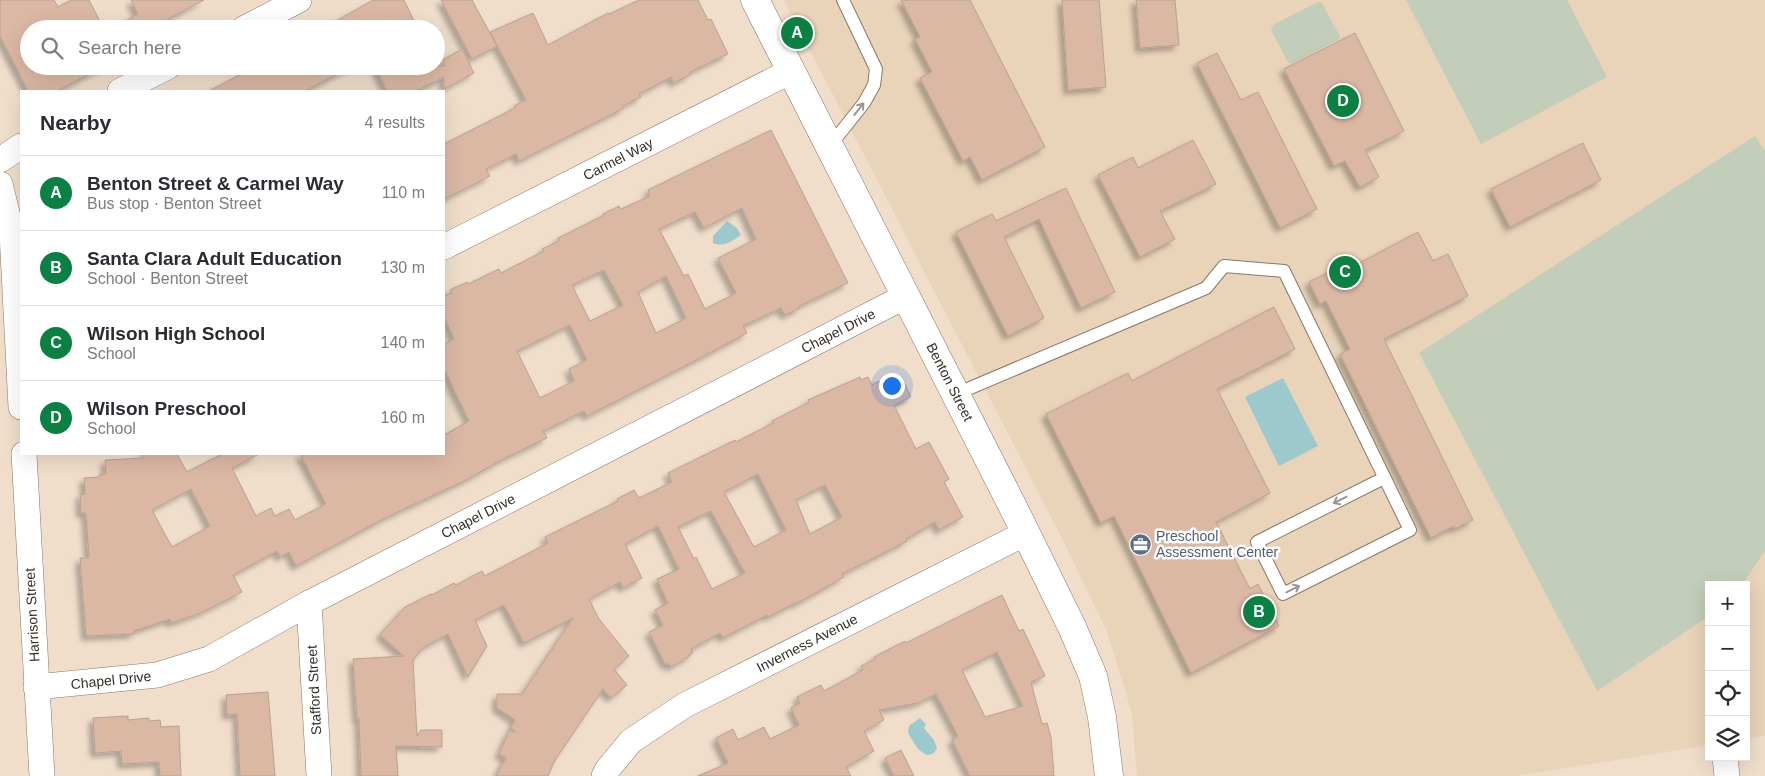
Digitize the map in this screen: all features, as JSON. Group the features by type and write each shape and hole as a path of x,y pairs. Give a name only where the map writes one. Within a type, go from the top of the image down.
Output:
{"main road":[{"name":"Benton Street","path":"755,0 956,394 1072,627 1093,676 1102,717 1109,776"}],"street":[{"path":"260,20 299,0"},
{"name":"Carmel Way","path":"445,246 791,71"},
{"path":"122,90 151,75"},
{"path":"0,160 20,147"},
{"path":"0,184 12,233 20,388"},
{"name":"Chapel Drive","path":"36,687 157,675 209,659 309,603 906,296"},
{"name":"Harrison Street","path":"24,455 42,776"},
{"name":"Inverness Avenue","path":"604,776 631,741 685,705 1026,533"},
{"name":"Stafford Street","path":"309,603 319,776"},
{"path":"1725,761 1727,776"}],"lane":[{"path":"829,147 864,103 874,85 876,69 843,0"},
{"path":"956,394 1206,288 1224,266 1284,271 1410,530 1283,594 1257,542 1384,478"}],"shaded area":[{"path":"784,0 1765,0 1765,736 1750,738 1750,581 1705,581 1705,746 1517,776 1137,776 1132,713 1107,632 1065,544"}],"green space":[{"path":"1406,0 1567,0 1607,77 1481,144"},
{"path":"1318,2 1322,3 1340,36 1339,39 1291,64 1288,62 1271,30 1273,25"},
{"path":"1755,136 1765,151 1765,551 1745,581 1705,581 1705,619 1597,691 1419,353"}],"water":[{"path":"727,221 737,228 741,235 721,245 713,243 713,236"},
{"path":"1283,378 1318,446 1279,466 1245,397"},
{"path":"920,718 926,724 924,728 934,740 937,748 933,754 926,755 918,749 908,733 909,726"}],"building":[{"path":"0,0 54,0 58,7 71,0 89,0 99,20 20,20 20,75 88,75 59,90 27,90 0,36"},
{"path":"131,0 204,0 168,20 127,20 138,14"},
{"path":"373,0 404,0 414,20 338,20"},
{"path":"441,0 472,0 497,46 472,59"},
{"path":"639,0 698,0 708,20 711,19 728,54 690,72 691,74 674,83 671,77 639,94 641,97 623,106 624,108 519,161 516,154 486,169 490,176 445,198 445,143 515,108 514,106 526,100 490,32 533,13 548,45"},
{"path":"901,0 970,0 1045,147 982,180 970,157 963,161 920,78 932,72 915,39 920,37"},
{"path":"1062,0 1099,0 1106,87 1068,90"},
{"path":"1136,0 1175,0 1179,45 1140,48"},
{"path":"1355,33 1404,131 1365,150 1379,177 1360,187 1345,161 1334,166 1284,69"},
{"path":"462,49 474,73 444,89 444,77 418,90 387,90 379,75 445,75 445,58"},
{"path":"1217,53 1241,100 1258,92 1317,209 1280,228 1197,63"},
{"path":"239,75 336,75 307,90 211,90"},
{"path":"771,130 848,283 799,306 800,308 785,315 781,308 743,326 747,333 587,416 584,411 543,431 547,438 503,459 466,480 387,517 296,566 289,552 280,557 277,551 233,575 242,592 200,613 171,623 170,619 134,631 134,634 86,636 80,558 89,558 86,513 81,513 80,495 85,494 84,478 99,477 99,475 106,474 105,460 143,458 142,455 178,455 187,472 220,455 257,455 232,468 256,516 271,508 275,516 289,509 295,520 326,504 301,455 445,455 445,434 469,421 445,371 445,344 454,339 445,319 445,296 452,293 450,290 467,282 468,284 499,269 501,273 544,251 542,249 559,241 558,238 619,206 621,209 650,196 648,190","holes":["742,208 756,239 718,258 736,293 705,309 688,274 684,276 659,229 695,212 704,228","604,270 623,305 590,321 572,285","666,276 686,318 656,333 638,292","570,325 587,360 569,369 574,381 540,398 517,351","191,489 210,526 172,547 152,510"]},
{"path":"1193,140 1216,184 1160,211 1175,239 1140,257 1098,175 1133,157 1138,168"},
{"path":"1583,143 1601,180 1510,227 1491,189"},
{"path":"1066,188 1115,292 1081,308 1039,219 1004,237 1044,318 1008,336 956,232 992,214 996,221"},
{"path":"1418,232 1433,261 1448,254 1468,296 1384,339 1473,520 1454,529 1454,526 1431,538 1340,354 1350,349 1326,301 1320,304 1309,282 1351,261 1354,266"},
{"path":"1274,307 1295,349 1217,389 1270,493 1216,522 1250,589 1258,584 1279,626 1191,673 1114,516 1101,523 1046,414 1128,373 1132,381"},
{"path":"860,377 861,380 868,377 872,385 879,381 881,386 902,377 911,397 894,405 916,449 929,442 949,479 944,482 963,517 939,530 935,522 906,539 907,541 842,574 844,577 796,604 768,617 767,615 723,638 720,633 691,649 693,653 690,656 671,667 669,664 665,664 649,632 663,625 655,610 668,603 657,579 679,569 658,526 625,544 642,578 623,588 620,582 589,599 599,619 629,656 614,669 627,685 611,698 603,689 555,760 548,776 496,776 506,758 499,754 509,731 516,732 511,728 515,720 497,708 497,694 522,694 573,618 524,643 504,605 475,620 487,646 468,677 448,634 424,647 413,660 417,736 421,730 442,730 442,747 396,746 398,776 361,776 359,718 357,719 353,659 404,656 380,635 405,607 454,583 456,585 482,571 485,576 548,543 545,537 618,501 617,499 634,490 639,498 672,482 668,473 773,423 772,421 809,402 808,400","holes":["758,474 786,530 754,547 724,492","825,485 842,517 810,534 796,500","711,511 745,573 712,589 678,527"]},
{"path":"1002,595 1019,631 1023,629 1045,676 1031,682 1042,724 1047,723 1051,737 1054,776 970,776 952,740 958,736 936,694 918,703 879,710 884,720 864,731 874,751 846,767 851,776 698,776 728,763 716,738 733,729 738,740 764,727 770,739 799,725 791,708 800,703 797,697 821,685 824,691 863,670 861,666 875,659 874,657 905,641 906,643","holes":["997,652 1023,706 985,717 962,670"]},
{"path":"268,692 275,776 240,776 237,714 227,715 226,695"},
{"path":"128,716 128,720 149,718 149,721 160,720 161,727 179,726 181,776 160,776 159,762 122,764 121,751 95,753 93,718"},
{"path":"901,750 914,776 894,776 885,758"}],"place":[{"name":"Benton Street & Carmel Way","path":"797,33"},
{"name":"Wilson Preschool","path":"1343,101"},
{"name":"Wilson High School","path":"1345,272"},
{"name":"Preschool Assessment Center","path":"1140,544"},
{"name":"Santa Clara Adult Education","path":"1259,612"}]}
